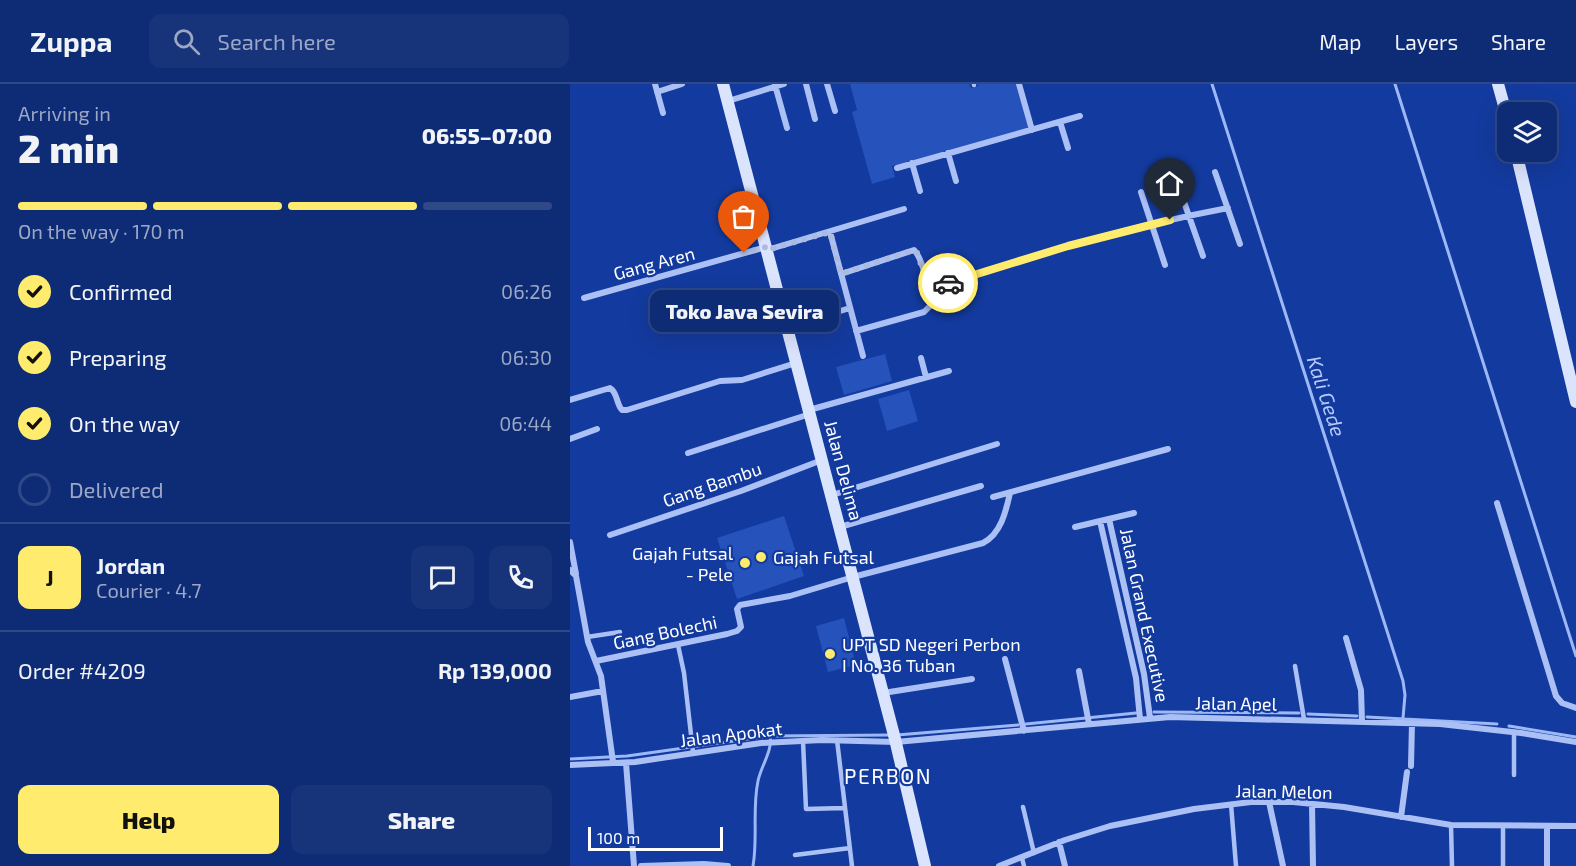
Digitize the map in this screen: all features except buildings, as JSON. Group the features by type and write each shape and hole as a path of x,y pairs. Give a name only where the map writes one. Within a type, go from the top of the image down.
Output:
{"street":[{"path":"655,84 663,112"},
{"path":"657,92 682,84"},
{"name":"Jalan Delima","path":"723,84 895,736 925,866"},
{"path":"728,101 784,84"},
{"path":"806,84 815,119"},
{"path":"827,84 835,111"},
{"path":"1019,84 1032,130"},
{"path":"1498,84 1503,102"},
{"path":"775,85 787,128"},
{"path":"897,168 1080,117"},
{"path":"1060,122 1068,148"},
{"path":"948,153 956,181"},
{"path":"1518,162 1576,402"},
{"path":"912,164 920,191"},
{"path":"1215,172 1240,244"},
{"path":"1178,182 1203,256"},
{"path":"1141,192 1165,265"},
{"path":"928,290 989,269 1111,234 1228,208"},
{"name":"Gang Aren","path":"584,298 830,232 904,209"},
{"path":"830,232 863,356"},
{"path":"841,274 914,250 918,254 928,290 931,303 926,311 856,331"},
{"path":"788,327 850,308"},
{"path":"921,357 926,377"},
{"path":"570,400 612,389 620,408 625,410 720,381 742,380 797,363"},
{"path":"688,453 810,412 949,371"},
{"path":"570,439 597,429"},
{"path":"832,495 997,444"},
{"path":"993,497 1168,449"},
{"name":"Gang Bambu","path":"610,534 735,493 822,460"},
{"path":"840,527 981,486"},
{"path":"853,577 987,541 1001,523 1010,493"},
{"path":"1497,503 1556,696 1562,703 1576,708"},
{"name":"Jalan Grand Executive","path":"1075,527 1134,513"},
{"name":"Jalan Grand Executive","path":"1109,519 1130,612 1150,718"},
{"name":"Jalan Grand Executive","path":"1100,521 1136,678 1140,719"},
{"path":"570,542 587,637 603,691 613,758"},
{"path":"570,570 577,578"},
{"name":"Gang Bolechi","path":"596,662 739,630 742,624 737,609 740,605 790,596 853,577"},
{"path":"1118,603 1127,600"},
{"path":"1121,614 1130,612"},
{"path":"1346,638 1361,690 1362,721"},
{"path":"1005,658 1024,731"},
{"path":"1079,671 1088,723"},
{"path":"883,693 972,679"},
{"path":"570,697 603,691"},
{"path":"1139,702 1148,700"},
{"name":"Jalan Apel","path":"895,736 1024,731 1088,723 1200,716 1412,723 1514,732 1576,742"},
{"path":"1411,766 1412,723"},
{"name":"Jalan Apokat","path":"570,765 613,758 626,764 692,749 761,742 895,736"},
{"path":"626,764 634,866"},
{"path":"1401,817 1407,772"},
{"path":"1269,802 1283,866"},
{"name":"Jalan Melon","path":"999,866 1059,842 1110,826 1230,804 1269,802 1344,807 1451,825 1576,825"},
{"path":"1312,804 1313,866"},
{"path":"1546,826 1547,866"},
{"path":"1059,842 1065,866"},
{"path":"641,866 704,864 728,866"}],"lane":[{"path":"587,637 620,632"},
{"path":"678,645 684,673 692,749"},
{"path":"1295,666 1304,719"},
{"path":"1514,732 1514,774"},
{"path":"837,740 852,866"},
{"path":"803,741 806,809 845,808"},
{"path":"1230,804 1236,866"},
{"path":"1023,807 1034,853"},
{"path":"1451,825 1452,866"},
{"path":"1503,826 1503,866"},
{"path":"795,855 849,848"},
{"path":"1022,858 1024,866"}],"shaded area":[{"path":"850,84 969,84 971,88 978,84 1017,84 1030,128 892,166 895,177 872,184 852,112 857,110"},
{"path":"885,354 892,381 844,395 836,367"},
{"path":"909,390 918,421 887,431 878,399"},
{"name":"Gajah Futsal","path":"784,516 804,576 737,599 717,538"},
{"path":"844,618 856,665 828,672 816,626"}],"waterway":[{"name":"Kali Gede","path":"1212,84 1403,681 1405,695 1403,718"},
{"name":"Kali Gede","path":"1395,84 1576,656"},
{"path":"1154,712 1299,713"},
{"path":"1026,724 1136,713"},
{"path":"1308,714 1357,716"},
{"path":"1367,717 1497,724"},
{"path":"897,735 1018,725"},
{"path":"1509,726 1576,737"},
{"path":"570,759 627,756 770,736 891,735"},
{"path":"753,866 756,792 770,747 770,736"}],"way so far":[{"path":"744,253 766,247 767,250 830,232 841,274 914,250 918,254 928,290 948,283"}],"place":[{"name":"Toko Java Sevira","path":"744,253"},
{"name":"Gajah Futsal","path":"761,557"},
{"name":"Gajah Futsal - Pele","path":"745,563"},
{"name":"UPT SD Negeri Perbon I No. 36 Tuban","path":"830,654"}],"district":[{"name":"PERBON","path":"888,775"}],"route":[{"path":"948,283 1068,246 1170,220"}]}
